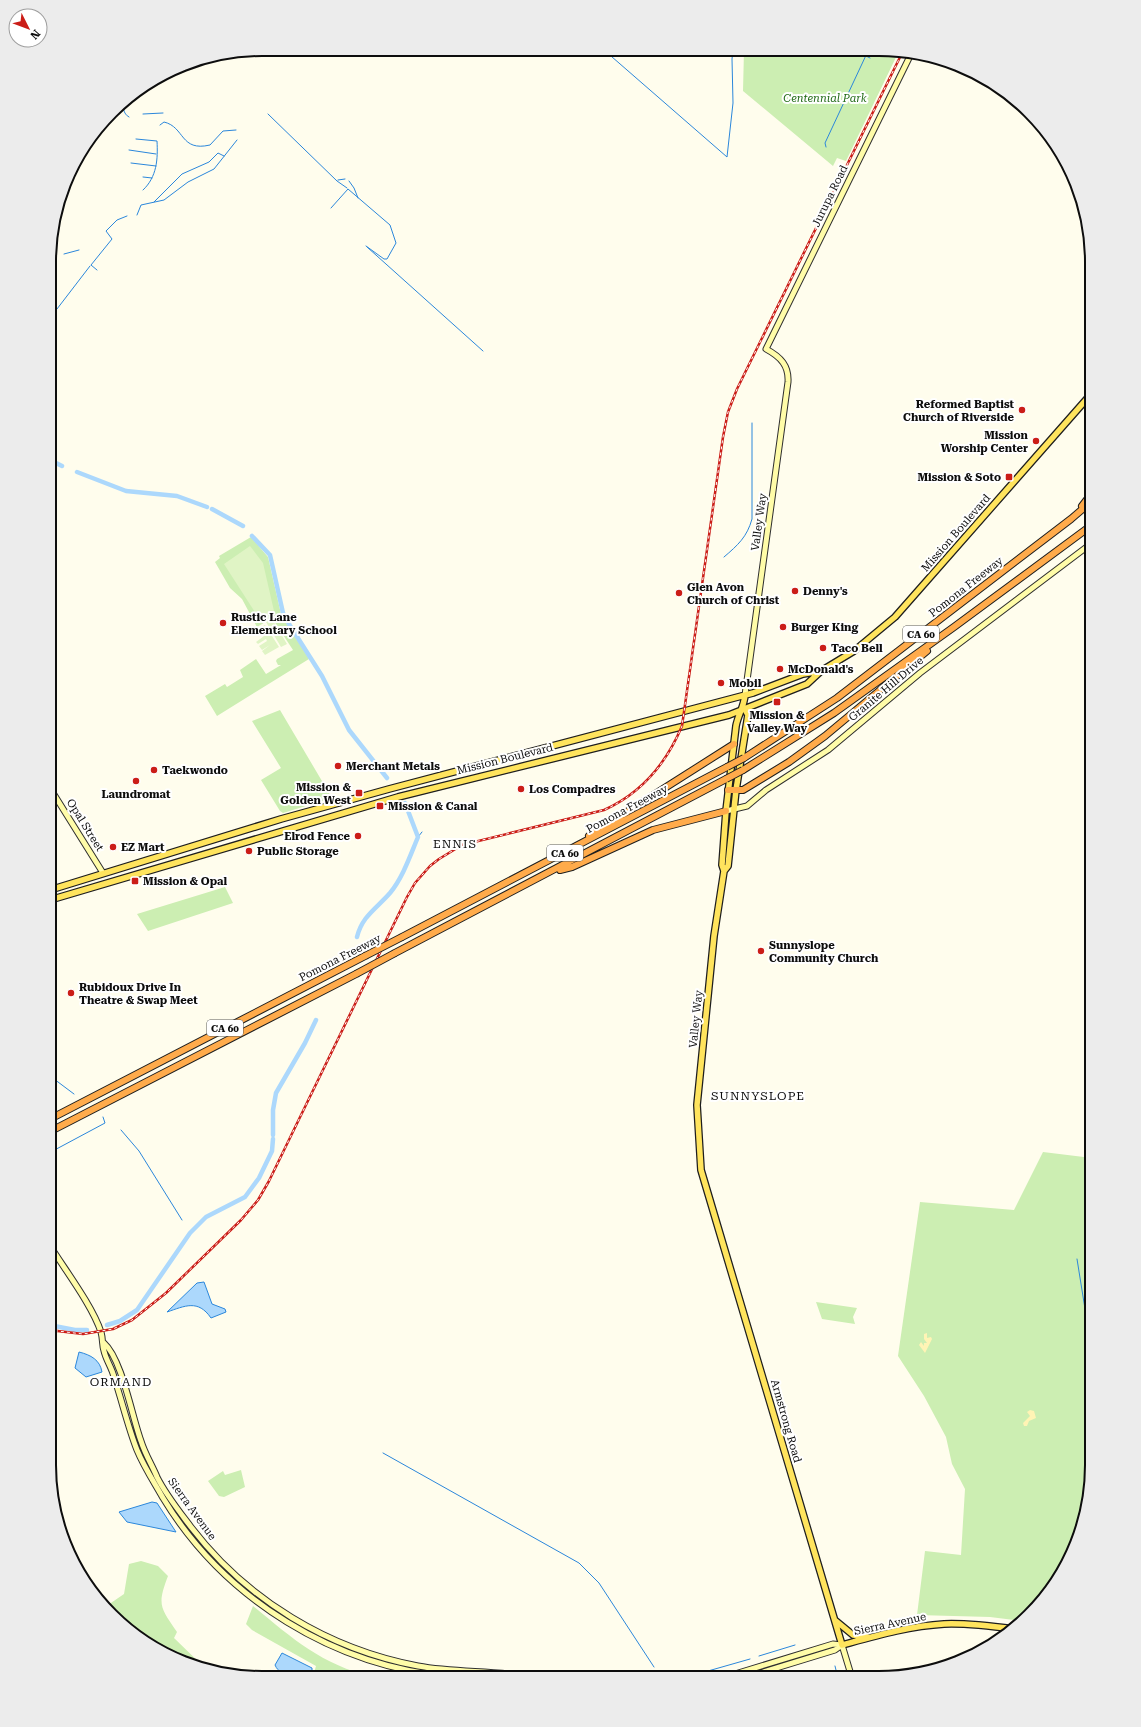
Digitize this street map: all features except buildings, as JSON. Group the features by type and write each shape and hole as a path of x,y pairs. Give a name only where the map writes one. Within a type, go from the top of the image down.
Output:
{"highway":[{"path":"1071,519 1085,502"},
{"name":"Pomona Freeway","path":"56,1116 549,861 744,758 836,698 1085,507"},
{"name":"Pomona Freeway","path":"56,1129 356,974 742,770 834,713 1085,530"},
{"path":"728,790 748,787 819,740 954,627"},
{"path":"549,861 734,744"},
{"path":"550,872 572,867 626,841 653,830 726,811"}],"main road":[{"name":"Jurupa Road","path":"766,349 909,58"},
{"name":"Valley Way","path":"701,1170 697,1105 714,936 724,871 722,865 728,790 738,717 744,708 788,382 788,372 784,363 766,349"},
{"name":"Mission Boulevard","path":"56,898 398,797 729,715 807,684 821,671 854,651 895,617 1085,401"},
{"name":"Granite Hill Drive","path":"726,811 734,810 750,804 766,790 828,750 920,673 1085,547"},
{"name":"Mission Boulevard","path":"56,888 281,819 396,787 745,695 803,674 821,671"},
{"name":"Valley Way","path":"724,871 728,866 736,790 748,715 744,708"},
{"path":"396,787 398,797"},
{"name":"Opal Street","path":"56,798 103,873"},
{"name":"Armstrong Road","path":"701,1170 850,1671"},
{"path":"56,1255 95,1318 104,1343"},
{"name":"Sierra Avenue","path":"104,1343 108,1347 117,1367 140,1441 163,1487 176,1508 212,1554 249,1588 290,1617 320,1633 386,1659 434,1668 466,1671"},
{"name":"Sierra Avenue","path":"104,1343 103,1349 113,1371 137,1450 173,1514 213,1564 260,1604 290,1624 337,1648 387,1666 410,1671"},
{"path":"835,1619 840,1626 853,1635 870,1637"},
{"name":"Sierra Avenue","path":"766,1671 834,1650 842,1645 910,1628 943,1624 978,1624 1004,1628"},
{"name":"Sierra Avenue","path":"745,1671 833,1644 842,1645"}],"green space":[{"name":"Centennial Park","path":"744,56 896,57 846,161 837,158 833,166 743,91"},
{"path":"251,537 268,557 281,614 309,659 217,716 205,696 225,684 227,687 243,677 240,670 256,659 266,674 281,665 278,665 276,661 277,659 293,650 272,618 257,627 242,599 230,588 215,562 220,558 219,556"},
{"path":"250,546 263,563 274,611 260,620 224,564"},
{"path":"272,619 287,644 281,647 266,622"},
{"path":"265,625 279,647 265,655 262,651 270,645 262,650 259,646 267,641 266,639 258,644 256,642 264,636 259,628"},
{"path":"280,710 332,798 283,813 280,811 261,780 281,768 252,721"},
{"path":"225,887 233,903 148,931 137,914"},
{"path":"1043,1152 1085,1157 1085,1479 1078,1518 1064,1556 1050,1580 1034,1601 1015,1620 990,1617 917,1615 925,1551 961,1555 965,1489 952,1464 946,1437 924,1396 898,1356 920,1202 1014,1210"},
{"path":"816,1302 857,1308 853,1317 855,1324 822,1319"},
{"path":"241,1470 245,1487 224,1497 219,1496 208,1481 223,1471 225,1475"},
{"path":"141,1561 158,1566 168,1576 162,1593 162,1606 177,1632 174,1638 197,1660 171,1650 147,1636 126,1620 110,1604 124,1594 129,1564"},
{"path":"253,1606 308,1649 322,1658 352,1671 314,1671 316,1666 252,1630 246,1624"}],"sand":[{"path":"927,1333 927,1338 931,1337 932,1339 925,1353 919,1345 921,1342 924,1346 924,1343 927,1343 924,1339 924,1334"},
{"path":"1030,1410 1034,1411 1036,1418 1029,1421 1027,1426 1024,1426 1023,1423 1030,1416 1027,1412"}],"water":[{"path":"204,1282 212,1304 225,1309 226,1312 211,1318 201,1308 196,1306 185,1306 167,1312 197,1283"},
{"path":"79,1352 97,1361 102,1372 86,1377 75,1368"},
{"path":"152,1502 157,1503 176,1532 127,1522 119,1512"},
{"path":"282,1653 312,1668 312,1671 280,1671 275,1665"}],"waterway":[{"path":"611,56 727,157 733,103 732,56"},
{"path":"866,56 870,58"},
{"path":"826,147 825,143 866,56"},
{"path":"124,109 125,114 129,117"},
{"path":"143,114 163,113"},
{"path":"268,114 337,181 347,188"},
{"path":"160,125 164,122 171,125 188,142 193,145 200,146 210,145 223,131 236,130"},
{"path":"136,139 157,141 156,167 148,185 143,190"},
{"path":"137,215 141,205 164,200 188,182 214,169 237,140"},
{"path":"129,150 156,154"},
{"path":"154,202 182,174 209,162 218,153 224,156"},
{"path":"131,163 156,166"},
{"path":"143,177 152,178"},
{"path":"338,180 345,179"},
{"path":"349,181 358,198"},
{"path":"331,208 348,189 390,225 396,243 387,259 384,259 366,246"},
{"path":"97,270 91,265 112,239 106,231 117,220 127,216"},
{"path":"367,247 483,351"},
{"path":"64,254 79,250"},
{"path":"57,309 90,266"},
{"path":"724,557 734,549 741,540 752,519 752,423"},
{"path":"56,463 62,466"},
{"path":"77,472 126,491 177,496 207,507"},
{"path":"212,509 243,526"},
{"path":"252,536 270,555 283,613 289,624 322,676 349,730 387,778"},
{"path":"357,937 362,923 395,887 406,866 418,837 405,803"},
{"path":"418,837 422,832"},
{"path":"273,1135 273,1110 276,1093 305,1043 316,1020"},
{"path":"56,1080 74,1094"},
{"path":"56,1149 105,1123 103,1117"},
{"path":"121,1130 139,1151 182,1220"},
{"path":"107,1325 120,1321 137,1310 190,1233 206,1217 245,1197 259,1178 272,1151 273,1139"},
{"path":"1077,1259 1085,1309"},
{"path":"56,1326 75,1330 87,1330"},
{"path":"383,1453 579,1563 599,1583 654,1667"},
{"path":"759,1656 795,1645"},
{"path":"708,1671 750,1659"},
{"path":"835,1666 836,1671"}],"railway":[{"path":"56,1331 83,1334 113,1329 132,1320 166,1293 241,1220 258,1200 269,1181 407,897 415,883 430,866 462,845 604,810 618,803 641,786 651,776 668,753 682,726 723,437 728,412 737,389 900,57"}],"place":[{"name":"Reformed Baptist Church of Riverside","path":"1022,410"},
{"name":"Mission Worship Center","path":"1036,441"},
{"name":"Mission & Soto","path":"1009,477"},
{"name":"Denny's","path":"795,591"},
{"name":"Glen Avon Church of Christ","path":"679,593"},
{"name":"Rustic Lane Elementary School","path":"223,623"},
{"name":"Burger King","path":"783,627"},
{"name":"Taco Bell","path":"823,648"},
{"name":"McDonald's","path":"780,669"},
{"name":"Mobil","path":"721,683"},
{"name":"Mission & Valley Way","path":"777,702"},
{"name":"Merchant Metals","path":"338,766"},
{"name":"Taekwondo","path":"154,770"},
{"name":"Laundromat","path":"136,781"},
{"name":"Los Compadres","path":"521,789"},
{"name":"Mission & Golden West","path":"359,793"},
{"name":"Mission & Canal","path":"380,806"},
{"name":"Elrod Fence","path":"358,836"},
{"name":"EZ Mart","path":"113,847"},
{"name":"Public Storage","path":"249,851"},
{"name":"Mission & Opal","path":"135,881"},
{"name":"Sunnyslope Community Church","path":"761,951"},
{"name":"Rubidoux Drive In Theatre & Swap Meet","path":"71,993"}],"district":[{"name":"ENNIS","path":"455,844"},
{"name":"SUNNYSLOPE","path":"758,1096"},
{"name":"ORMAND","path":"121,1382"}]}
